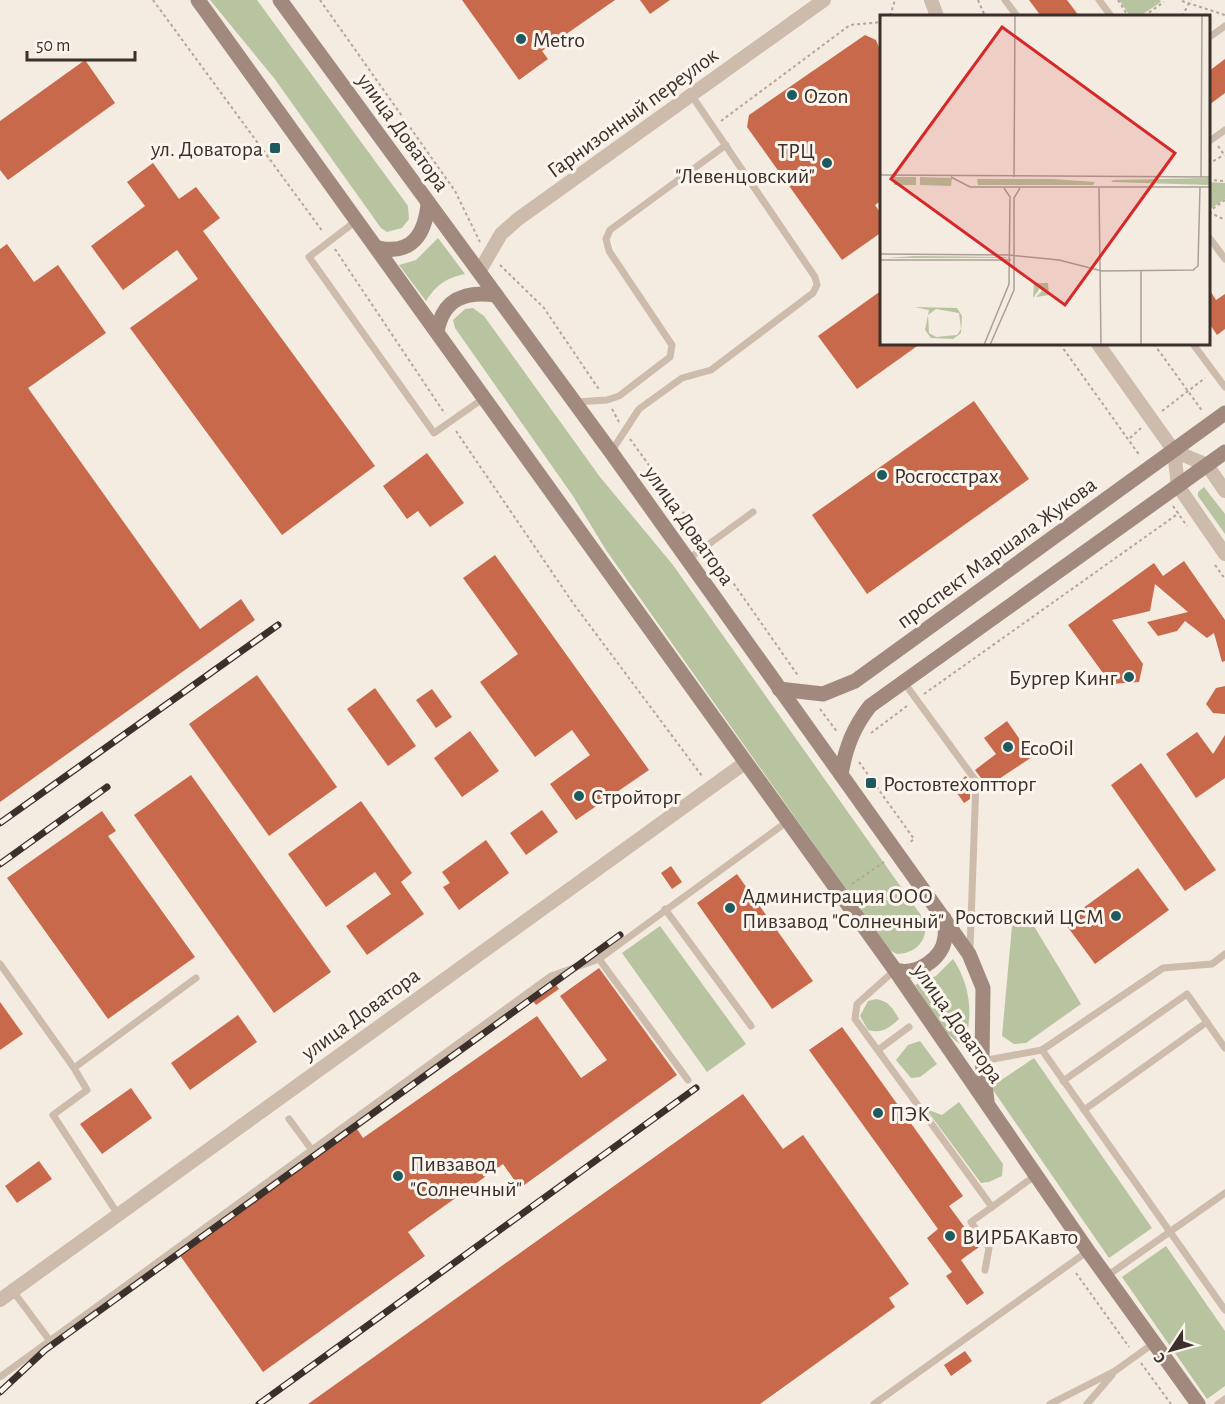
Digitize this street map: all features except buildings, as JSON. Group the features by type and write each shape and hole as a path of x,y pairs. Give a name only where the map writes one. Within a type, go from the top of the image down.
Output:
{"street":[{"name":"улица Доватора","path":"198,0 895,970 1088,1251 1198,1404"},
{"name":"улица Доватора","path":"280,0 611,452 969,954 983,988 982,1061 987,1104"},
{"name":"Гарнизонный переулок","path":"479,272 501,234 518,219 824,0"},
{"path":"931,0 937,15"},
{"path":"378,248 394,251 403,249 419,236 427,217 428,204"},
{"path":"437,332 440,317 451,303 477,293 496,295"},
{"path":"1099,345 1174,451 1178,486 1225,554"},
{"name":"проспект Маршала Жукова","path":"779,690 823,694 855,681 1225,413"},
{"path":"1174,451 1207,465 1225,492"},
{"path":"841,774 847,744 855,726 870,706 1225,452"},
{"name":"улица Доватора","path":"0,1300 746,762"},
{"path":"895,970 915,971 935,956 945,939 944,917"}],"lane":[{"path":"1005,0 1016,15"},
{"path":"1099,0 1110,15"},
{"path":"1210,37 1225,26"},
{"path":"611,452 630,419 639,409 682,378 711,370 813,293 817,285 815,277 692,96"},
{"path":"1210,141 1225,130"},
{"path":"574,402 607,400 619,396 670,357 672,345 609,251 606,239 610,230 726,145"},
{"path":"358,220 328,240 309,257 434,433 485,397"},
{"path":"1210,237 1225,259"},
{"path":"1194,345 1225,387"},
{"path":"687,560 753,512"},
{"path":"902,681 976,781 969,954"},
{"path":"0,1377 551,976 599,959 788,821"},
{"path":"665,909 751,1026"},
{"path":"982,1061 1042,1050 1163,969 1212,964 1225,954"},
{"path":"599,959 688,1080"},
{"path":"0,964 74,1068 87,1090 53,1114 118,1216"},
{"path":"895,970 857,1004 855,1019 992,1207"},
{"path":"74,1068 196,978"},
{"path":"1063,1081 1187,994 1225,1048"},
{"path":"1084,1110 1207,1022"},
{"path":"878,1050 909,1027"},
{"path":"1042,1050 1225,1310"},
{"path":"289,1119 312,1150"},
{"path":"985,1270 989,1248 971,1222 1036,1175"},
{"path":"1107,1276 1225,1192"},
{"path":"874,1404 1088,1251"},
{"path":"13,1291 50,1341"},
{"path":"1087,1404 1115,1371 1154,1343"},
{"path":"1050,1404 1115,1371"},
{"path":"1218,1404 1225,1399"}],"path":[{"path":"153,0 328,240 573,603 710,788"},
{"path":"890,15 896,0"},
{"path":"978,0 985,15"},
{"path":"1118,0 1127,15"},
{"path":"1182,1 1191,2 1225,15"},
{"path":"1145,15 1164,2"},
{"path":"1183,15 1191,2"},
{"path":"713,127 850,25 880,22"},
{"path":"1210,163 1225,154"},
{"path":"1210,180 1225,182"},
{"path":"1210,211 1225,200"},
{"path":"1210,212 1225,220"},
{"path":"1155,345 1211,423"},
{"path":"1129,439 1151,419 1214,372"},
{"path":"869,735 916,699 1190,505"},
{"path":"840,893 897,852"},
{"path":"1069,1264 1171,1404"}],"green space":[{"path":"210,0 257,0 408,206 409,219 402,228 387,232 381,228 274,78"},
{"path":"1119,0 1160,0 1161,2 1142,15 1129,15"},
{"path":"1210,182 1225,183 1225,199 1210,209"},
{"path":"438,238 465,274 442,283 426,301 399,265 416,260"},
{"path":"473,308 484,316 600,477 673,565 925,921 925,934 915,948 897,954 889,950 606,550 573,496 455,328 453,320 465,309"},
{"path":"1204,487 1225,514 1225,534 1198,496 1198,492"},
{"path":"1026,913 1081,1004 1026,1043 1014,1044 1002,1036 1013,915"},
{"path":"660,926 746,1044 707,1072 622,953"},
{"path":"953,959 967,989 969,1000 969,1022 964,1045 957,1042 944,1029 915,985 936,976"},
{"path":"876,999 893,1009 899,1019 881,1031 868,1030 860,1016 868,1001"},
{"path":"920,1041 937,1064 920,1077 911,1078 896,1060 908,1045"},
{"path":"1034,1058 1152,1228 1109,1258 991,1087"},
{"path":"959,1102 1003,1164 1002,1176 981,1183 926,1109 942,1115"},
{"path":"1166,1246 1225,1331 1225,1386 1207,1399 1122,1277"}],"railway":[{"path":"0,823 278,625"},
{"path":"0,864 107,787"},
{"path":"0,1392 45,1350 620,935"},
{"path":"259,1404 696,1088"}],"place":[{"name":"Metro","path":"521,39"},
{"name":"Ozon","path":"792,95"},
{"name":"ул. Доватора","path":"275,148"},
{"name":"ТРЦ \"Левенцовский\"","path":"827,163"},
{"name":"Росгосстрах","path":"882,475"},
{"name":"Бургер Кинг","path":"1129,677"},
{"name":"EcoOil","path":"1008,747"},
{"name":"Ростовтехоптторг","path":"871,783"},
{"name":"Стройторг","path":"579,796"},
{"name":"Администрация ООО Пивзавод \"Солнечный\"","path":"730,908"},
{"name":"Ростовский ЦСМ","path":"1116,916"},
{"name":"ПЭК","path":"878,1113"},
{"name":"Пивзавод \"Солнечный\"","path":"398,1176"},
{"name":"ВИРБАКавто","path":"950,1236"}]}
